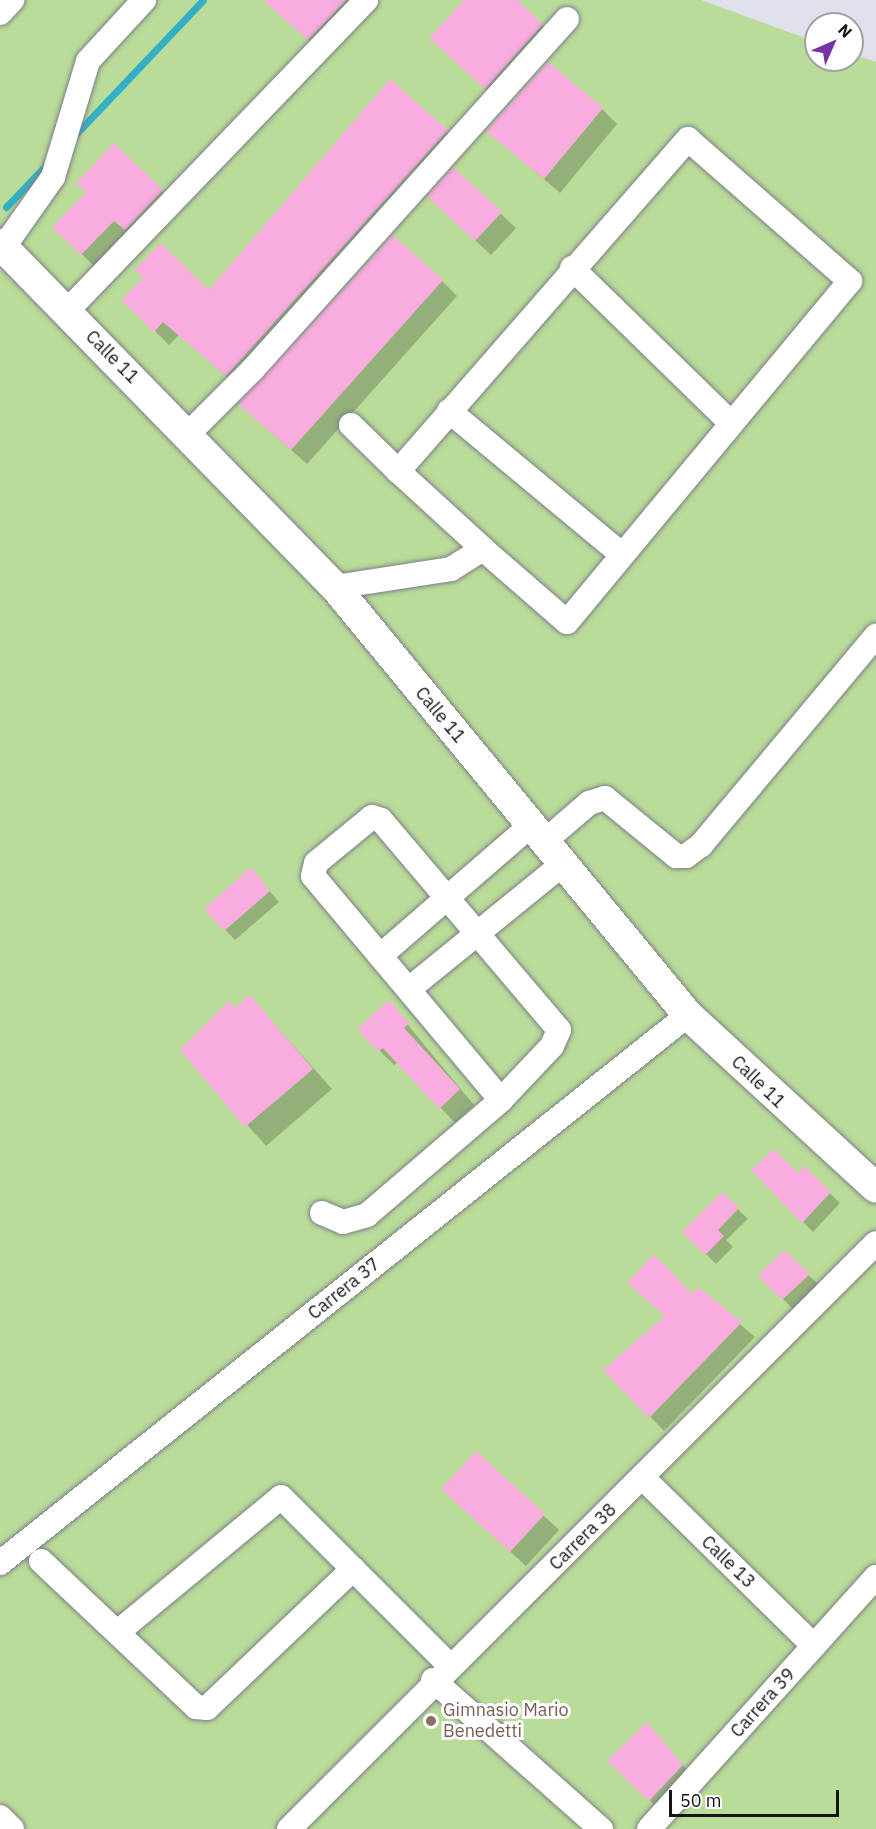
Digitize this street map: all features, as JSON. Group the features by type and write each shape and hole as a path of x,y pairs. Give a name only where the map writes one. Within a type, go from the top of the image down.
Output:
{"main road":[{"name":"Calle 11","path":"2,246 335,587 688,1015 876,1188"}],"street":[{"path":"0,14 12,0"},
{"path":"2,246 53,177 88,61 144,0"},
{"path":"66,312 366,0"},
{"path":"188,434 253,369 567,19"},
{"path":"351,425 398,471 483,549 567,622 850,280 688,139 572,268 398,471"},
{"path":"572,268 730,423"},
{"path":"449,411 621,554"},
{"path":"335,587 451,569 483,549"},
{"path":"409,989 478,934 546,844 589,803 605,798 676,856 686,856 701,845 876,636"},
{"path":"322,1213 343,1222 367,1215 501,1100 552,1046 559,1030 376,816 316,863 313,876 501,1100"},
{"path":"380,956 446,899 546,844"},
{"name":"Carrera 37","path":"0,1563 688,1015"},
{"name":"Carrera 38","path":"297,1826 441,1672 642,1477 876,1244"},
{"name":"Calle 13","path":"642,1477 814,1646"},
{"path":"119,1631 281,1497 353,1569 441,1672 601,1829"},
{"path":"41,1561 119,1631 196,1707 207,1708 353,1569"},
{"name":"Carrera 39","path":"649,1829 876,1577"},
{"path":"0,1817 12,1829"}],"green space":[{"path":"0,0 701,0 804,38 804,72 864,72 864,58 876,62 876,1829 0,1829"}],"building":[{"path":"263,0 346,0 308,40"},
{"path":"464,0 517,0 543,24 485,89 429,38"},
{"path":"548,62 603,108 544,179 486,131"},
{"path":"390,79 448,130 226,376 163,322 154,332 121,300 143,278 135,269 161,243 209,290"},
{"path":"114,143 163,190 125,230 114,221 81,255 52,227 86,192 76,183"},
{"path":"453,167 502,212 475,241 427,196"},
{"path":"393,235 443,280 291,450 238,404"},
{"path":"251,867 270,891 224,931 204,909"},
{"path":"250,995 313,1069 245,1127 180,1050 229,1001 235,1008"},
{"path":"389,1000 409,1023 404,1028 460,1089 439,1109 383,1048 378,1052 357,1029"},
{"path":"774,1149 798,1173 804,1166 831,1192 802,1223 751,1170"},
{"path":"722,1192 739,1208 718,1230 724,1236 705,1255 682,1232"},
{"path":"784,1250 810,1274 782,1300 758,1276"},
{"path":"654,1254 692,1294 698,1287 742,1322 649,1418 603,1370 665,1316 627,1283"},
{"path":"476,1451 545,1514 510,1552 441,1489"},
{"path":"647,1722 683,1765 649,1801 607,1761"}],"waterway":[{"path":"74,136 203,0"},
{"path":"6,207 50,161"}],"place":[{"name":"Gimnasio Mario Benedetti","path":"431,1721"}]}
